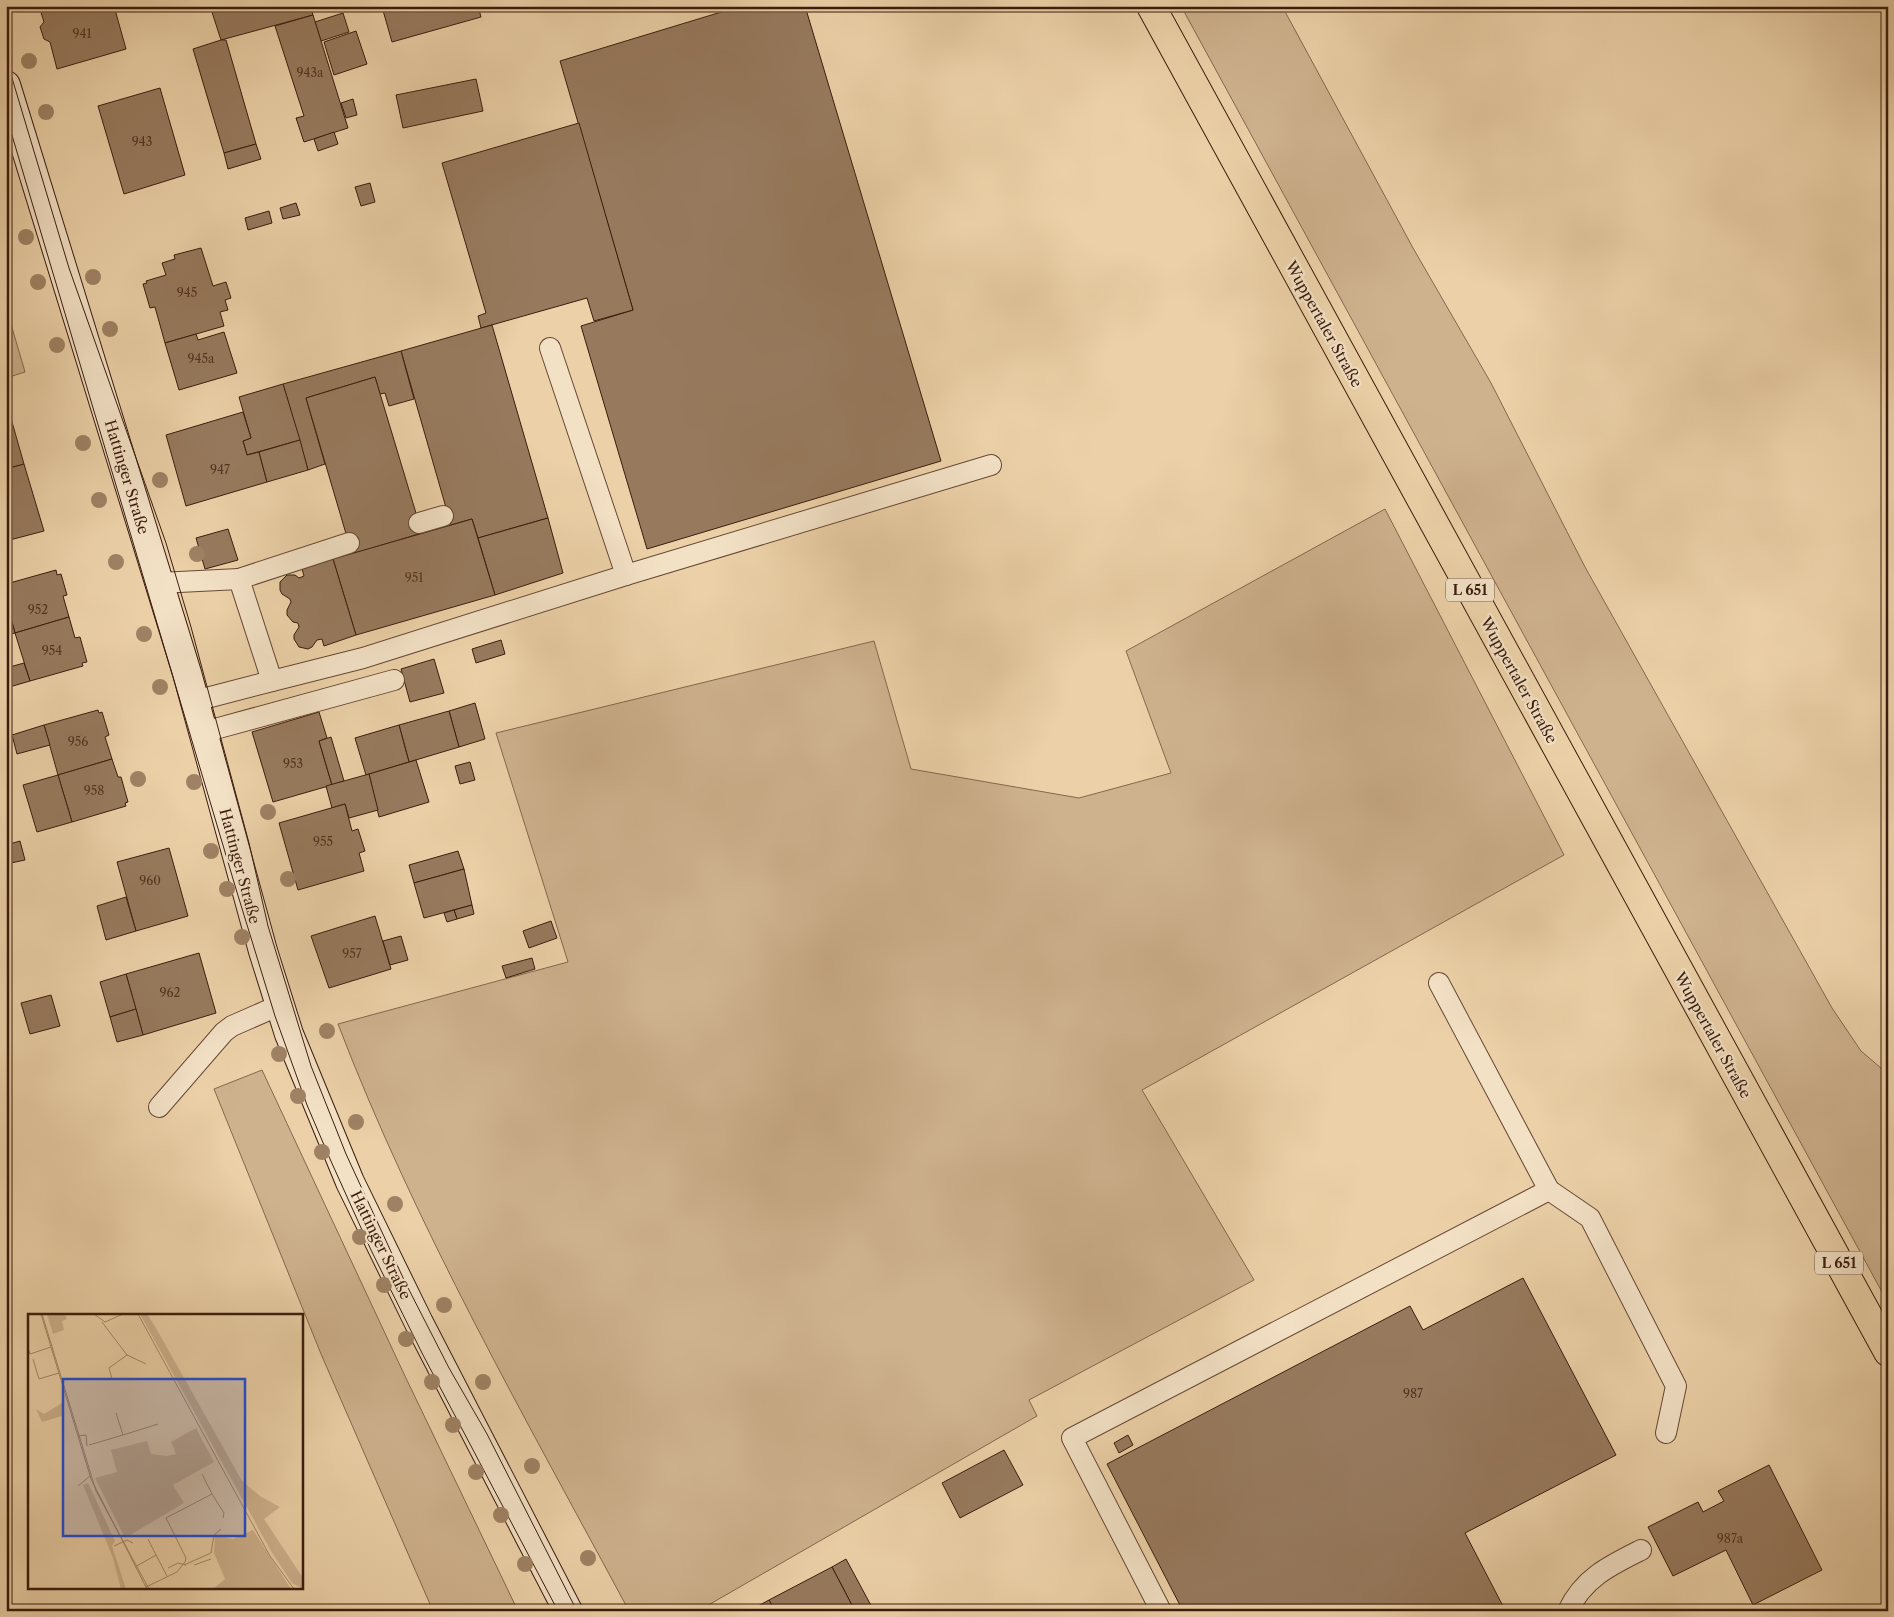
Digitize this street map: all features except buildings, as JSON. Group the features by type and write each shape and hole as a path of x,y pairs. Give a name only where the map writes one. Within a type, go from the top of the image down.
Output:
{"main road":[{"name":"Wuppertaler Straße","path":"1151,6 1888,1352"}],"street":[{"name":"Hattinger Straße","path":"6,85 195,701 263,951 293,1043 350,1182 419,1323 568,1611"}],"lane":[{"path":"550,348 626,574"},
{"path":"195,701 363,658 626,574 991,465"},
{"path":"419,523 443,516"},
{"path":"159,583 239,579 349,544"},
{"path":"239,579 272,681"},
{"path":"204,732 394,680"},
{"path":"1439,983 1549,1190 1590,1218 1676,1386 1666,1433"},
{"path":"159,1107 224,1032 232,1026 280,1005"},
{"path":"1161,1611 1072,1438 1549,1190"},
{"path":"1568,1611 1581,1588 1592,1578 1608,1566 1641,1550"}],"shaded area":[{"path":"1181,6 1282,6 1413,248 1491,383 1585,567 1832,1008 1861,1051 1888,1074 1888,1303"},
{"path":"6,307 25,372 6,378"},
{"path":"1385,509 1564,855 1142,1090 1254,1280 1029,1400 1037,1416 698,1611 629,1611 512,1395 437,1249 369,1100 338,1024 568,962 496,733 874,641 911,769 1079,798 1171,773 1126,651"},
{"path":"262,1070 404,1374 518,1611 433,1611 321,1354 214,1089"}],"tram line":[{"path":"6,58 69,268 166,543 191,627 249,843 268,926 311,1066 346,1154 405,1282 449,1368 487,1434 577,1611"},
{"path":"6,115 236,889 275,1016 307,1105 371,1250 423,1355 558,1611"}]}
